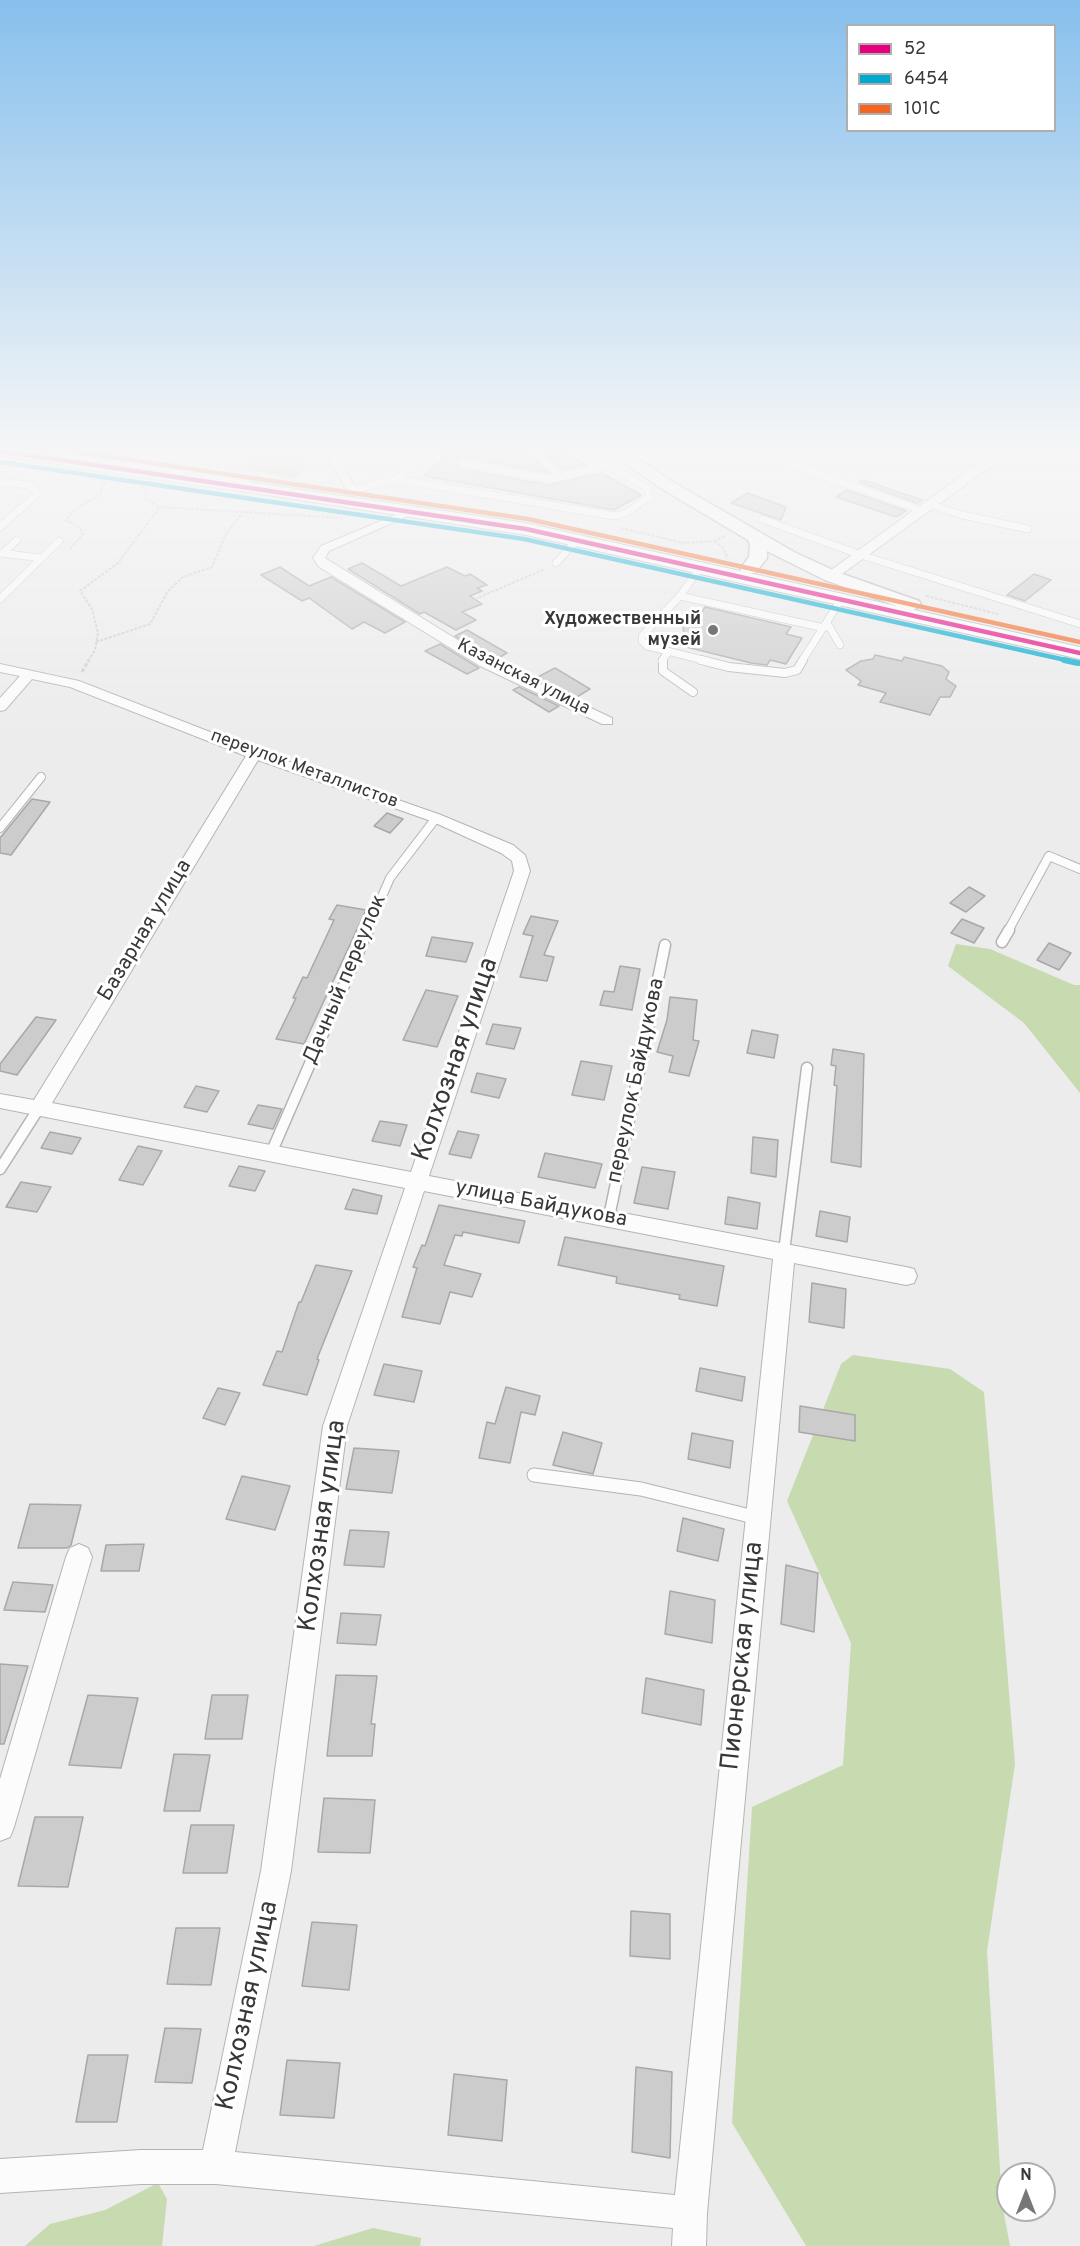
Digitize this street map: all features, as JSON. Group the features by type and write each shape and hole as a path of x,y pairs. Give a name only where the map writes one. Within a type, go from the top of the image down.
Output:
{"main road":[{"path":"636,552 701,566 750,568 842,598 1080,652"},
{"path":"673,552 914,599 1080,643"}],"street":[{"name":"Казанская улица","path":"323,552 319,558 323,564 485,663 607,721"},
{"path":"750,568 756,552"},
{"path":"780,552 831,576 914,599"},
{"path":"831,576 865,552"},
{"path":"750,568 770,555 788,556"},
{"name":"переулок Металлистов","path":"0,668 74,684 254,754 436,818 507,849 519,859 522,871"},
{"path":"2,701 30,673"},
{"name":"Базарная улица","path":"39,1108 254,754"},
{"name":"Колхозная улица","path":"216,2167 276,1870 335,1426 522,871"},
{"name":"улица Байдукова","path":"0,1101 272,1151 906,1276"},
{"name":"Пионерская улица","path":"689,2246 690,2213 784,1252"},
{"path":"0,1827 79,1557"},
{"path":"0,2176 141,2167 216,2167 690,2213"}],"lane":[{"path":"0,599 48,552"},
{"path":"556,563 566,552"},
{"path":"852,552 1080,624"},
{"path":"1,553 41,558"},
{"path":"701,566 680,596 642,636 642,641 647,646 729,668 785,674 797,670 842,598"},
{"path":"680,596 826,625 840,645"},
{"path":"668,652 662,661 663,671 693,692"},
{"path":"0,828 41,777"},
{"name":"Дачный переулок","path":"272,1151 390,878 436,818"},
{"path":"1002,942 1049,856 1080,869"},
{"name":"переулок Байдукова","path":"609,1217 665,945"},
{"name":"Пионерская улица","path":"784,1252 807,1068"},
{"path":"0,1169 39,1108"},
{"path":"534,1474 641,1489 758,1518"}],"path":[{"path":"74,684 86,667 98,633 92,609 80,591 118,563 126,552"},
{"path":"96,642 150,624 168,591 183,577 213,567 219,552"},
{"path":"725,552 728,559"},
{"path":"414,619 473,600 556,563"},
{"path":"914,599 1002,615"}],"green space":[{"path":"956,944 990,949 1074,985 1080,985 1080,1093 1024,1023 948,966"},
{"path":"853,1355 950,1369 984,1392 1015,1764 987,1951 1000,2162 996,2162 996,2222 1006,2222 1010,2246 806,2246 732,2123 752,1807 843,1765 851,1643 787,1501 841,1364"},
{"path":"158,2183 167,2199 162,2246 25,2246 50,2224 105,2210"},
{"path":"373,2228 421,2238 420,2246 314,2246"}],"building":[{"path":"362,563 401,586 447,567 465,576 470,574 487,585 477,588 482,591 470,596 482,604 462,612 476,620 456,630 424,612 420,614 348,569"},
{"path":"280,567 309,586 331,577 405,622 385,633 364,622 352,629 309,598 302,601 261,575"},
{"path":"1034,574 1051,580 1025,601 1007,595"},
{"path":"705,607 791,627 786,634 802,638 786,664 770,660 767,665 751,663 678,645 684,637 683,626 699,616"},
{"path":"467,630 507,653 495,660 455,636"},
{"path":"440,644 479,668 467,674 425,651"},
{"path":"875,655 902,661 904,657 942,666 949,672 946,679 956,686 950,697 940,697 930,715 880,702 886,693 858,685 861,681 846,670 861,661 873,659"},
{"path":"555,668 590,689 575,698 534,679"},
{"path":"519,687 559,706 549,712 513,690"},
{"path":"32,799 50,802 11,855 0,853 0,838"},
{"path":"387,813 403,819 390,833 374,826"},
{"path":"969,887 985,896 966,912 950,903"},
{"path":"337,905 366,910 304,1044 276,1039 296,998 293,998 303,977 307,978 334,920 329,919"},
{"path":"531,916 558,921 544,955 554,957 547,981 520,977 533,936 523,934"},
{"path":"962,919 984,928 974,943 951,933"},
{"path":"432,937 473,943 466,962 426,956"},
{"path":"1049,943 1071,953 1059,970 1037,960"},
{"path":"620,966 640,969 632,1010 600,1005 604,991 614,992"},
{"path":"426,990 458,996 437,1047 403,1040"},
{"path":"670,997 697,1000 693,1040 699,1041 689,1076 669,1072 673,1056 657,1052 667,1020"},
{"path":"36,1017 56,1020 17,1075 0,1071 0,1064"},
{"path":"493,1024 521,1028 514,1049 486,1044"},
{"path":"752,1030 778,1035 774,1058 747,1053"},
{"path":"833,1049 864,1054 861,1167 831,1162 837,1086 834,1085 836,1066 831,1065"},
{"path":"581,1061 612,1066 604,1100 572,1095"},
{"path":"477,1073 506,1079 499,1098 471,1092"},
{"path":"196,1086 219,1091 207,1112 184,1107"},
{"path":"258,1105 282,1109 273,1129 248,1124"},
{"path":"380,1121 407,1125 400,1146 372,1141"},
{"path":"458,1131 479,1135 471,1158 449,1154"},
{"path":"50,1132 81,1138 72,1154 41,1148"},
{"path":"753,1137 778,1140 776,1177 751,1173"},
{"path":"138,1146 162,1151 143,1185 119,1180"},
{"path":"545,1153 602,1164 595,1188 538,1177"},
{"path":"239,1166 265,1171 255,1191 229,1186"},
{"path":"642,1167 675,1172 668,1209 634,1203"},
{"path":"21,1182 51,1187 37,1212 6,1207"},
{"path":"353,1189 382,1196 377,1214 345,1209"},
{"path":"728,1197 760,1203 757,1229 725,1224"},
{"path":"439,1205 525,1221 519,1243 463,1232 462,1236 455,1235 444,1265 481,1274 472,1297 450,1292 440,1324 402,1317 417,1268 413,1267 422,1245 425,1246"},
{"path":"820,1211 850,1217 847,1242 816,1236"},
{"path":"565,1237 724,1266 717,1306 679,1299 680,1295 616,1283 617,1277 558,1265"},
{"path":"316,1265 352,1271 317,1359 319,1360 307,1395 263,1385 277,1351 282,1352 299,1302 301,1302"},
{"path":"812,1283 846,1289 844,1328 809,1322"},
{"path":"384,1364 422,1371 414,1402 374,1395"},
{"path":"700,1368 745,1377 742,1401 696,1391"},
{"path":"506,1387 540,1396 535,1415 521,1412 510,1463 479,1458 487,1422 495,1424"},
{"path":"218,1388 240,1393 225,1425 203,1418"},
{"path":"800,1406 855,1415 855,1441 799,1432"},
{"path":"563,1432 602,1443 593,1474 553,1465"},
{"path":"692,1433 733,1441 730,1468 688,1459"},
{"path":"354,1448 399,1451 392,1493 346,1489"},
{"path":"242,1476 290,1486 275,1530 226,1519"},
{"path":"30,1504 81,1505 71,1545 67,1548 18,1548"},
{"path":"683,1518 724,1529 718,1561 677,1551"},
{"path":"350,1530 389,1532 384,1567 344,1565"},
{"path":"144,1544 139,1571 101,1571 106,1545"},
{"path":"786,1565 818,1573 814,1632 781,1624"},
{"path":"13,1582 53,1585 45,1612 4,1610"},
{"path":"670,1591 715,1600 712,1643 665,1634"},
{"path":"341,1613 381,1615 376,1645 337,1643"},
{"path":"0,1664 28,1666 4,1744 0,1744"},
{"path":"336,1675 377,1676 371,1724 375,1724 372,1756 327,1756"},
{"path":"646,1678 704,1690 701,1725 642,1713"},
{"path":"88,1695 138,1698 121,1768 69,1765"},
{"path":"212,1695 248,1695 242,1739 205,1739"},
{"path":"174,1754 210,1755 200,1811 164,1811"},
{"path":"324,1798 375,1800 370,1853 318,1852"},
{"path":"35,1817 83,1817 68,1887 18,1886"},
{"path":"191,1825 234,1825 227,1873 183,1873"},
{"path":"631,1911 670,1914 670,1959 630,1956"},
{"path":"312,1922 357,1925 349,1990 302,1986"},
{"path":"176,1928 220,1928 211,1985 167,1984"},
{"path":"165,2028 201,2029 192,2083 155,2082"},
{"path":"88,2055 128,2055 117,2122 76,2122"},
{"path":"287,2060 340,2063 334,2118 280,2115"},
{"path":"636,2067 672,2072 670,2158 632,2152"},
{"path":"454,2074 507,2080 502,2141 448,2135"}],"transit line":[{"name":"6454","path":"581,552 1078,663"},
{"name":"52","path":"628,552 1080,653"},
{"name":"101С","path":"675,552 1080,642"}],"place":[{"name":"Художественный музей","path":"713,630"}]}
